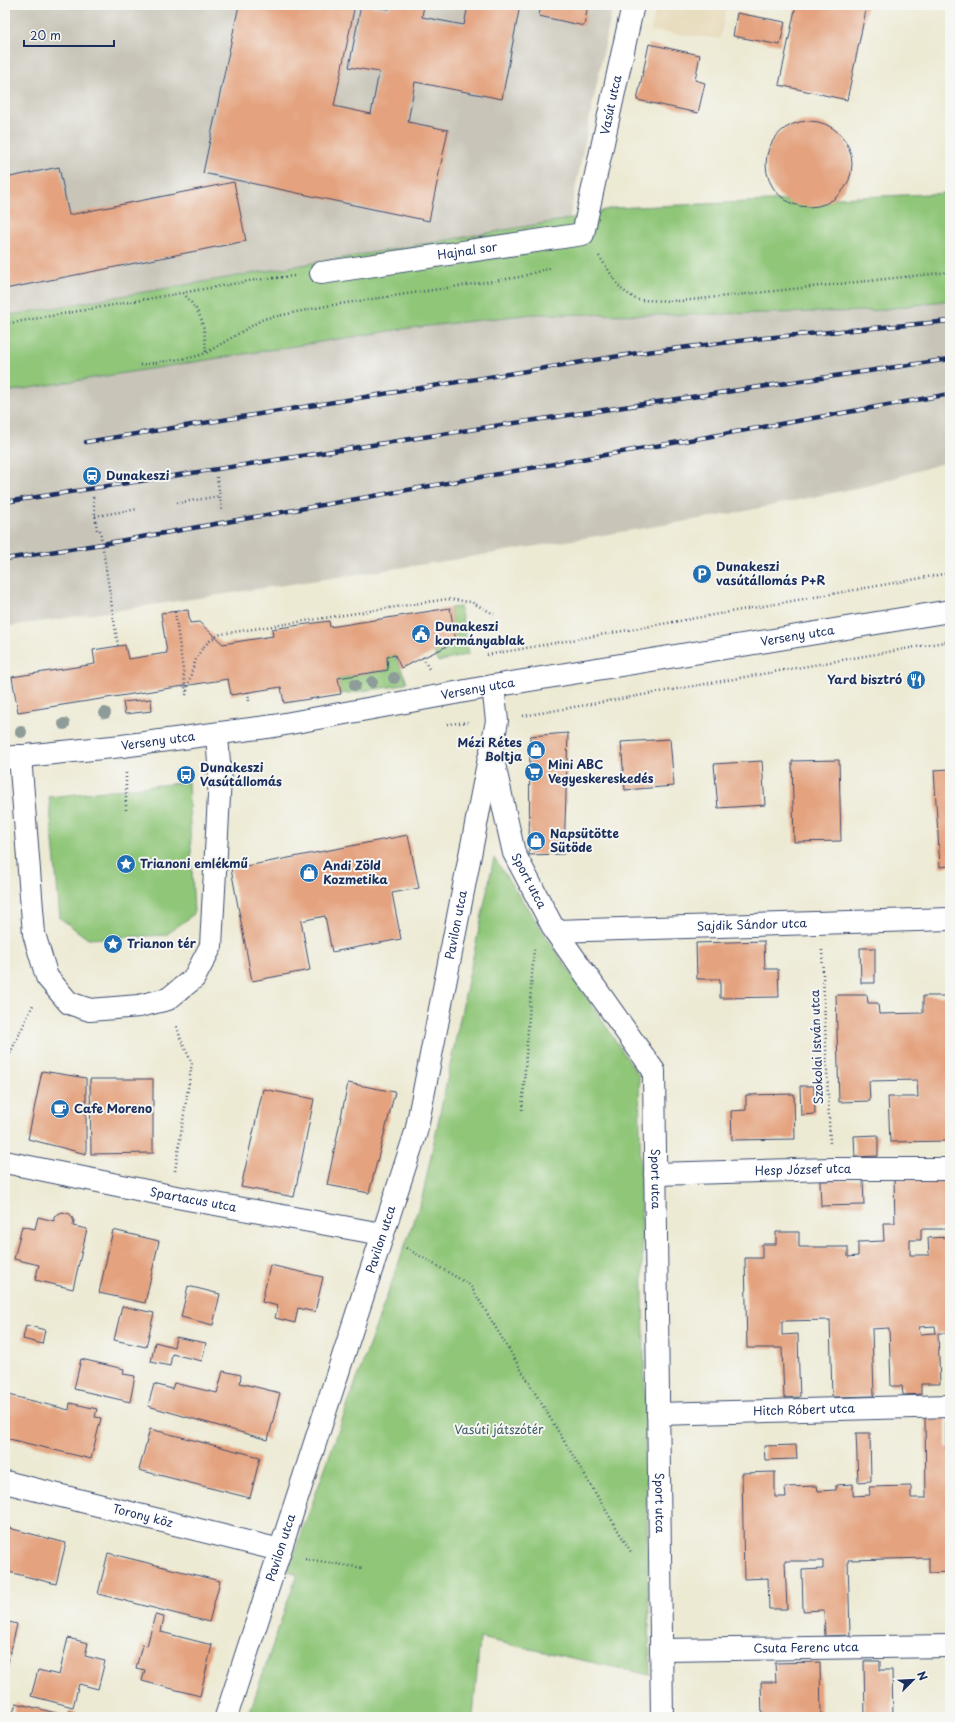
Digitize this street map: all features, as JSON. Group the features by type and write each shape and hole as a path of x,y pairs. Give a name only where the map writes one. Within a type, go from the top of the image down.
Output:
{"street":[{"name":"Vasút utca","path":"583,234 591,205 633,5"},
{"name":"Hajnal sor","path":"322,273 583,234"},
{"name":"Verseny utca","path":"13,757 217,734 336,716 493,686 950,611"},
{"name":"Sport utca","path":"493,686 497,721 491,751 514,853 555,932 654,1071 662,1717"},
{"path":"13,757 34,934 47,977 69,1003 90,1010 139,1006 168,999 194,978 211,946 220,777 217,734"},
{"name":"Pavilon utca","path":"226,1717 416,1132 491,751"},
{"name":"Sajdik Sándor utca","path":"555,932 950,919"},
{"name":"Spartacus utca","path":"5,1162 171,1196 382,1234"},
{"name":"Hesp József utca","path":"655,1174 950,1169"},
{"name":"Hitch Róbert utca","path":"658,1414 950,1406"},
{"name":"Torony köz","path":"5,1482 280,1550"},
{"name":"Csuta Ferenc utca","path":"661,1650 950,1646"}],"path":[{"path":"583,234 622,289 637,300 681,301 950,272"},
{"path":"140,365 194,357 206,353 263,319 326,306 520,277 555,264"},
{"path":"5,324 255,280 322,273 326,306"},
{"path":"184,293 196,307 204,322 206,353"},
{"path":"218,477 222,510"},
{"path":"177,503 220,496"},
{"path":"93,497 118,646"},
{"path":"95,516 138,509"},
{"path":"487,655 950,572"},
{"path":"175,612 186,695 194,663 198,654 204,645 221,634 447,599 471,602 494,614"},
{"path":"423,657 430,671"},
{"path":"248,692 249,701"},
{"path":"126,772 126,812"},
{"name":"Szokolai István utca","path":"821,923 831,1170"},
{"path":"522,1110 534,945"},
{"path":"5,1064 47,977"},
{"path":"168,999 181,1040 192,1063 171,1196"},
{"path":"382,1234 470,1285 631,1552"},
{"path":"280,1550 302,1558 363,1568"}],"shaded area":[{"path":"5,5 613,5 569,219 5,316"},
{"path":"656,5 727,5 720,39 651,31"},
{"path":"950,300 950,459 940,464 871,485 730,514 452,560 5,627 5,392 402,329 533,314 663,315 872,311"}],"green space":[{"path":"950,193 950,300 872,311 663,315 533,314 402,329 5,392 5,316 569,219 613,208"},
{"path":"460,607 469,654 438,662 434,652 456,642 450,608"},
{"path":"395,655 407,682 397,686 341,694 338,678 388,670 387,657"},
{"path":"188,782 194,914 166,935 88,939 60,918 49,797"},
{"name":"Vasúti játszótér","path":"494,858 639,1076 650,1675 480,1638 473,1717 248,1717 297,1574 288,1571 422,1198"}],"building":[{"path":"239,5 355,5 334,106 371,114 379,72 349,67 361,5 389,9 390,5 424,5 422,17 464,25 468,5 520,5 502,99 415,82 408,122 448,130 429,221 203,173"},
{"path":"541,5 588,5 584,26 539,16"},
{"path":"796,5 867,5 847,100 779,85"},
{"path":"737,13 785,22 780,45 733,36"},
{"path":"649,44 700,55 695,80 705,83 698,113 637,100"},
{"path":"809,121 825,124 833,128 845,140 849,148 852,164 849,180 845,188 833,200 825,204 809,207 793,204 785,200 773,188 769,180 766,164 769,148 773,140 785,128 793,124"},
{"path":"59,167 69,215 234,182 246,241 5,289 5,178"},
{"path":"450,608 456,642 401,668 395,655 387,657 388,670 338,678 341,694 284,703 281,687 231,695 228,679 18,712 12,677 95,664 93,650 125,645 128,659 167,653 161,613 188,610 190,623 199,622 223,644 273,636 272,629 329,621 330,627"},
{"path":"151,699 152,711 125,714 123,702"},
{"path":"568,733 564,854 529,855 530,736"},
{"path":"670,739 674,786 625,790 621,742"},
{"path":"839,760 841,841 794,842 792,761"},
{"path":"762,761 765,805 718,808 714,764"},
{"path":"950,769 950,866 940,867 934,770"},
{"path":"408,835 419,888 392,893 401,939 332,952 325,916 301,921 310,970 252,981 231,869"},
{"path":"764,941 765,969 778,969 779,997 720,998 720,979 697,979 696,943"},
{"path":"860,948 875,948 875,983 861,983"},
{"path":"836,995 867,995 868,1003 878,1003 879,1014 923,1013 923,996 950,996 950,1141 890,1142 888,1097 918,1097 917,1080 869,1081 870,1101 839,1102"},
{"name":"Cafe Moreno","path":"42,1071 86,1078 86,1154 28,1139"},
{"path":"90,1079 153,1079 153,1153 91,1154"},
{"path":"348,1083 395,1092 369,1193 327,1185"},
{"path":"800,1086 814,1086 815,1114 801,1115"},
{"path":"263,1089 314,1099 294,1197 241,1187"},
{"path":"794,1094 795,1139 732,1140 731,1111 746,1110 746,1095"},
{"path":"878,1135 878,1156 855,1157 854,1136"},
{"path":"950,1178 950,1229 921,1229 921,1240 910,1240 910,1255 929,1255 928,1238 950,1237 950,1333 938,1333 940,1384 921,1384 921,1394 903,1395 902,1386 891,1386 889,1328 872,1329 874,1396 832,1397 830,1320 782,1321 782,1335 798,1334 800,1397 784,1398 782,1348 747,1348 745,1258 762,1258 762,1244 776,1244 776,1232 799,1232 799,1247 848,1247 848,1257 858,1256 858,1242 884,1241 883,1223 895,1223 894,1179","holes":["935,1326 936,1333 920,1334 919,1327"]},
{"path":"863,1180 864,1205 821,1206 820,1181"},
{"path":"62,1212 70,1214 74,1221 73,1226 87,1229 73,1289 35,1280 39,1265 14,1259 22,1226 35,1229 38,1217 54,1221 54,1216"},
{"path":"113,1230 159,1241 145,1303 99,1293"},
{"path":"270,1265 323,1277 315,1312 298,1308 295,1323 275,1318 278,1306 262,1302"},
{"path":"188,1286 220,1294 213,1325 181,1317"},
{"path":"122,1306 154,1313 146,1347 114,1340"},
{"path":"26,1325 45,1330 42,1344 23,1339"},
{"path":"176,1337 206,1343 202,1361 172,1354 170,1366 151,1362 155,1342 174,1347"},
{"path":"81,1359 124,1369 123,1374 135,1376 130,1402 74,1389"},
{"path":"223,1371 241,1375 240,1383 280,1393 268,1440 148,1406 154,1384 172,1389 174,1383 217,1393"},
{"path":"5,1394 69,1410 70,1403 97,1409 95,1417 101,1418 91,1459 5,1438"},
{"path":"925,1417 946,1417 946,1449 950,1449 950,1572 929,1573 929,1558 848,1560 850,1635 825,1636 824,1610 803,1611 802,1570 823,1569 823,1561 785,1561 787,1609 769,1609 768,1578 744,1579 742,1473 775,1472 775,1497 786,1497 785,1487 817,1486 818,1491 836,1490 836,1485 853,1484 853,1496 870,1495 869,1487 911,1486 911,1498 926,1498"},
{"path":"150,1429 260,1457 250,1498 139,1470"},
{"path":"856,1433 870,1433 871,1481 858,1482"},
{"path":"796,1445 797,1459 765,1460 764,1446"},
{"path":"5,1527 66,1543 56,1584 5,1571"},
{"path":"108,1553 220,1581 209,1622 98,1594"},
{"path":"155,1615 164,1617 161,1632 212,1645 200,1696 142,1681 145,1670 136,1668 142,1645 147,1646"},
{"path":"5,1621 17,1624 6,1672 5,1672"},
{"path":"68,1638 88,1643 85,1656 105,1661 98,1689 79,1684 73,1707 31,1696 38,1670 59,1675"},
{"path":"864,1661 880,1661 880,1670 892,1670 893,1717 865,1717"},
{"path":"820,1662 821,1717 762,1717 761,1682 776,1682 775,1663"},
{"path":"16,1703 68,1716 69,1711 87,1717 12,1717"}],"railway":[{"path":"86,442 638,353 764,338 950,321"},
{"path":"5,502 501,425 950,359"},
{"path":"5,559 102,544 950,394"}],"place":[{"name":"Dunakeszi","path":"92,476"},
{"name":"Dunakeszi vasútállomás P+R","path":"702,574"},
{"name":"Dunakeszi kormányablak","path":"421,634"},
{"name":"Yard bisztró","path":"916,680"},
{"name":"Mézi Rétes Boltja","path":"536,750"},
{"name":"Mini ABC Vegyeskereskedés","path":"534,772"},
{"name":"Dunakeszi Vasútállomás","path":"186,775"},
{"name":"Napsütötte Sütöde","path":"536,841"},
{"name":"Trianoni emlékmű","path":"126,864"},
{"name":"Andi Zöld Kozmetika","path":"309,873"},
{"name":"Trianon tér","path":"113,944"},
{"name":"Cafe Moreno","path":"60,1109"}]}
